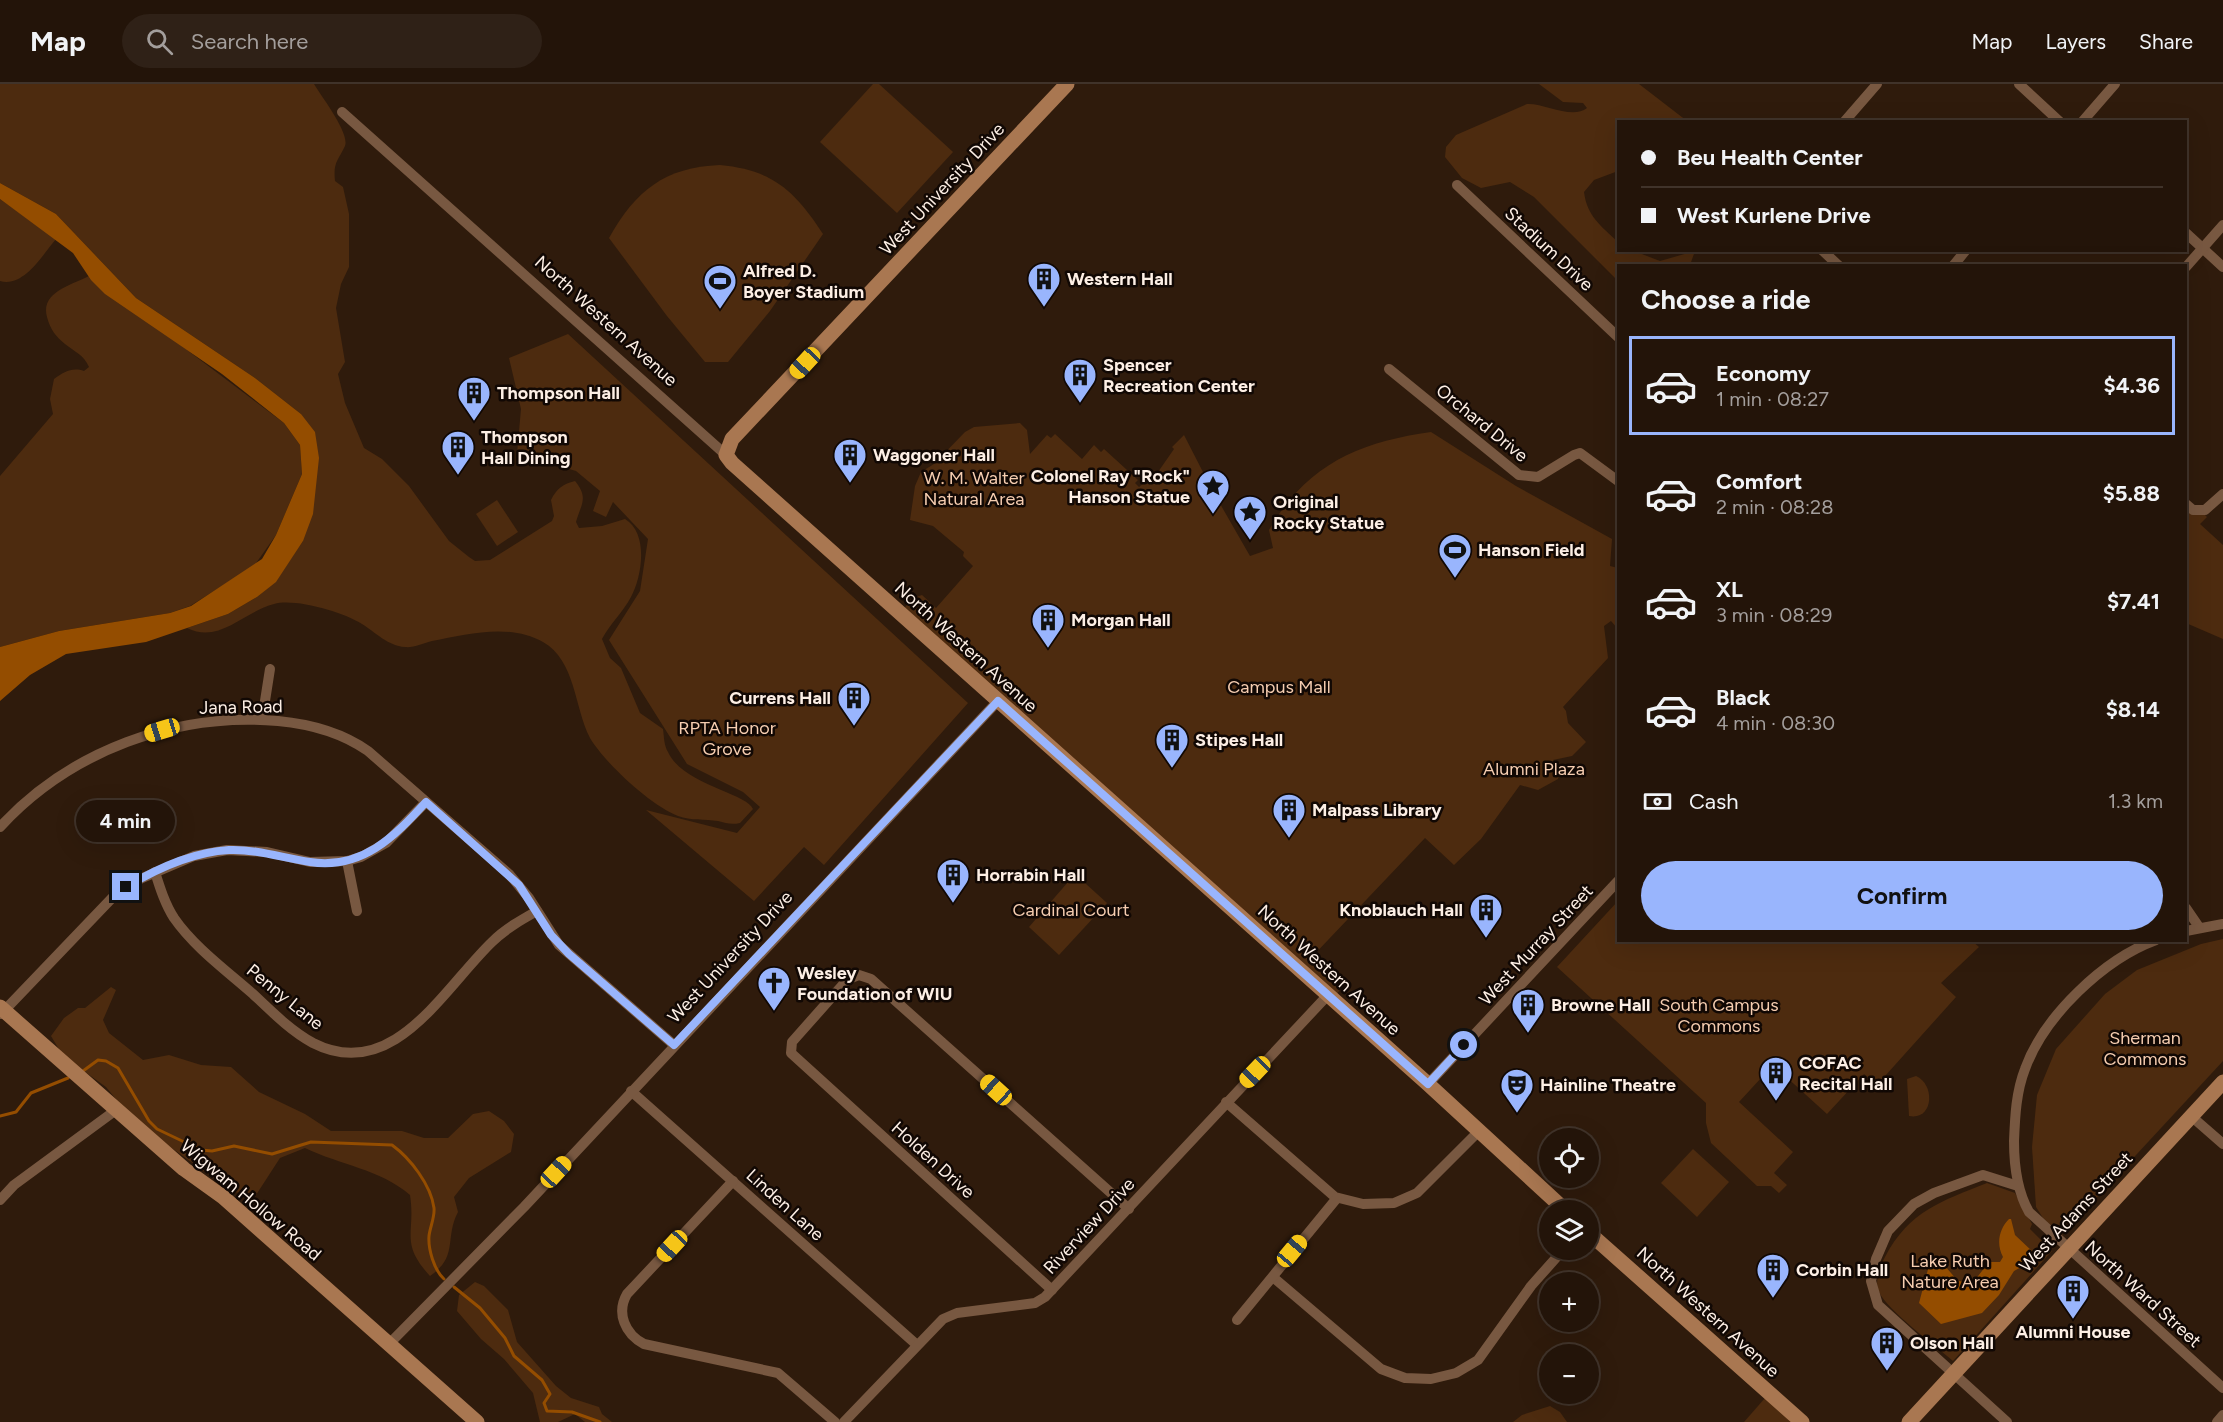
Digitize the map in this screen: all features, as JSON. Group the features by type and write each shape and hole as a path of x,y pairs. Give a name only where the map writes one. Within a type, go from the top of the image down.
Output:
{"street":[{"name":"West University Drive","path":"726,454 732,439 1067,84"},
{"path":"1846,120 1877,84"},
{"path":"2019,84 2058,120"},
{"path":"2084,120 2115,84"},
{"name":"North Western Avenue","path":"342,112 1428,1084 1554,1200"},
{"name":"Stadium Drive","path":"1457,185 1617,336"},
{"path":"2187,266 2223,225"},
{"path":"2187,234 2223,267"},
{"path":"1824,252 1837,264"},
{"path":"1955,264 1964,252"},
{"name":"Orchard Drive","path":"1389,369 1519,475 1538,477 1580,453 1617,480"},
{"path":"2187,504 2201,511 2212,506 2223,494"},
{"path":"262,720 270,669"},
{"name":"West University Drive","path":"390,1343 524,1207 631,1090 998,701"},
{"name":"Jana Road","path":"0,827 15,810 65,772 113,748 154,733 187,725 262,720 309,726 346,737 368,752 508,874 537,911 551,935 569,954 674,1045"},
{"path":"1,1011 113,897 155,872 194,856 227,850 267,852 310,862 346,861 368,854 386,843 426,802"},
{"path":"346,861 357,911"},
{"name":"Penny Lane","path":"155,872 169,909 183,930 280,1020 322,1047 354,1053 374,1050 408,1032 490,943 511,926 537,911"},
{"name":"West Murray Street","path":"1428,1084 1617,882"},
{"path":"2187,909 2199,927"},
{"path":"2187,931 2223,924"},
{"name":"North Ward Street","path":"2152,942 2124,955 2106,967 2049,1025 2025,1067 2016,1105 2014,1156 2018,1186 2029,1212 2223,1388"},
{"name":"Holden Drive","path":"1052,1290 793,1055 790,1050 792,1042 847,980 855,976 867,976 1129,1209"},
{"name":"Riverview Drive","path":"844,1422 917,1345 950,1315 1035,1303 1052,1290 1327,996"},
{"name":"Wigwam Hollow Road","path":"1,1011 184,1169 224,1197 477,1422"},
{"name":"West Adams Street","path":"1909,1422 2223,1082"},
{"name":"Linden Lane","path":"631,1090 917,1345"},
{"path":"1226,1102 1337,1198 1379,1204 1410,1198 1426,1187 1478,1132"},
{"path":"0,1200 14,1185 116,1110"},
{"path":"2191,1116 2223,1144"},
{"path":"2007,1422 1878,1305 1871,1281 1876,1259 1888,1231 1923,1197 1983,1175 2018,1186"},
{"path":"733,1181 627,1294 622,1304 625,1326 632,1337 644,1344 778,1373 835,1422"},
{"path":"1237,1320 1274,1278 1292,1251 1337,1198"},
{"name":"North Western Avenue","path":"1599,1242 1802,1422"},
{"path":"1274,1278 1375,1366 1405,1378 1431,1380 1456,1373 1478,1360 1531,1286 1554,1260"},
{"path":"2217,1422 2223,1415"}],"green space":[{"path":"0,84 314,84 339,124 345,140 345,146 335,166 335,181 343,187 349,214 349,267 341,284 336,308 345,362 338,374 345,403 364,448 382,459 409,486 449,541 475,561 490,560 552,521 554,516 551,500 553,496 561,487 575,481 583,497 576,522 579,528 602,526 625,519 633,526 638,534 640,545 638,578 628,602 602,639 610,658 621,668 640,713 663,729 667,750 676,763 687,773 739,798 753,809 740,823 729,824 678,816 655,803 629,782 606,759 590,738 562,661 554,650 530,636 502,631 488,632 405,647 387,641 354,619 319,607 294,603 274,604 263,608 221,630 199,632 187,628 228,614 257,597 276,581 303,541 301,414 255,378 136,298 56,214 0,183"},
{"path":"873,84 879,84 953,152 897,213 820,142"},
{"path":"1539,84 1639,84 1686,120 1617,120 1617,171 1594,180 1584,192 1592,214 1617,241 1617,252 1637,252 1660,261 1695,252 1690,264 1617,264 1617,280 1534,197 1510,182 1481,188 1462,178 1445,157 1446,147 1456,135 1527,104 1566,112 1581,111 1587,108 1583,103 1563,102"},
{"path":"720,165 755,172 781,185 803,206 823,234 770,311 728,362 705,362 667,316 609,238 630,207 654,185 683,171"},
{"path":"0,199 56,239 25,275 9,282 0,281"},
{"path":"89,276 284,423 300,445 302,474 276,535 254,566 190,606 170,613 59,631 0,647 0,476 53,414 50,399 54,379 68,371 84,371 89,367 82,357 54,332 48,321 46,308 53,295 66,286"},
{"name":"RPTA Honor Grove","path":"568,334 968,703 824,865 804,847 754,901 646,810 737,833 760,807 743,792 687,764 609,640 640,591 648,539 613,502 606,517 593,511 600,491 576,471 517,454 521,409 509,358"},
{"path":"1020,423 1027,430 1030,454 1047,435 1051,438 1055,434 1082,459 1094,445 1101,452 1104,449 1138,480 1135,483 1139,487 1158,472 1174,449 1172,447 1184,435 1204,474 1213,481 1215,495 1250,556 1273,548 1269,530 1300,488 1318,473 1338,460 1381,442 1431,432 1516,486 1612,539 1610,566 1617,568 1617,628 1611,621 1604,626 1608,658 1563,707 1568,723 1586,742 1572,756 1553,760 1560,770 1558,779 1538,790 1520,785 1481,839 1454,865 1425,838 1309,960 1340,990 1332,1000 900,613 913,598 922,595 936,608 973,566 963,556 964,552 933,526 910,520 915,486 921,472 934,464 965,432 974,427"},
{"path":"497,500 518,532 497,546 476,514"},
{"path":"2187,509 2201,511 2207,517 2200,524 2223,545 2223,639 2187,623"},
{"name":"Cardinal Court","path":"1075,874 1107,903 1059,955 1029,927"},
{"name":"South Campus Commons","path":"1617,902 1617,942 1973,942 1979,947 1941,983 1956,997 1877,1085 1864,1074 1827,1114 1773,1065 1739,1102 1793,1152 1774,1173 1787,1185 1779,1193 1771,1186 1757,1186 1711,1143 1706,1123 1706,1103 1557,967"},
{"name":"Sherman Commons","path":"2223,939 2223,1061 2062,1235 2043,1218 2036,1207 2032,1147 2037,1095 2056,1049 2105,994 2137,970 2201,944"},
{"path":"111,987 116,990 103,1020 109,1033 143,1060 169,1055 201,1065 231,1067 259,1092 305,1114 331,1131 402,1131 424,1138 448,1138 473,1114 489,1111 504,1121 514,1134 511,1152 469,1178 454,1197 458,1212 448,1254 439,1269 430,1276 420,1264 412,1245 410,1195 398,1186 373,1173 305,1148 280,1158 256,1195 233,1192 129,1115 106,1087 63,1056 51,1036 64,1018 78,1008 85,1008"},
{"path":"1916,1076 1927,1087 1929,1101 1923,1113 1909,1116 1907,1079"},
{"path":"1693,1149 1729,1182 1697,1217 1661,1183"},
{"name":"Lake Ruth Nature Area","path":"1987,1183 2015,1193 2032,1224 2030,1229 2052,1251 1953,1361 1884,1300 1877,1284 1878,1274 1894,1241 1916,1218 1941,1202"},
{"path":"475,1282 484,1286 508,1310 517,1342 556,1386 571,1398 599,1407 602,1414 612,1422 585,1422 575,1414 558,1422 540,1422 533,1393 504,1359 481,1339 457,1311 459,1295"},
{"path":"1765,1398 1792,1422 1744,1422"},
{"path":"1550,1406 1560,1412 1567,1422 1513,1422 1522,1415"}],"shaded area":[{"path":"0,183 56,214 136,298 255,378 301,414 315,432 319,458 313,514 303,541 276,582 257,597 228,614 146,642 66,654 30,675 0,701 0,647 59,631 170,613 191,606 262,559 276,535 302,474 300,445 284,423 222,374 105,294 91,280 73,253 0,199"},
{"path":"2011,1219 2015,1235 2033,1252 2034,1260 2014,1271 1999,1295 1982,1313 1941,1324 1919,1303 1931,1258 1938,1258 1935,1265 1938,1268 1945,1266 1957,1280 1971,1285 1989,1262 2000,1262 2003,1257 2000,1237"}],"waterway":[{"path":"83,1071 98,1060 106,1061 118,1068 149,1121 157,1129 201,1150 212,1151 234,1146 272,1154 311,1142 392,1145 406,1157 429,1190 434,1208 429,1236 432,1259 444,1279"},
{"path":"0,1116 16,1112 31,1093 68,1078"},
{"path":"454,1287 480,1308 505,1338 514,1356 542,1380 550,1394 544,1403 547,1411 572,1412 600,1422"}],"place":[{"name":"Western Hall","path":"1044,308"},
{"name":"Alfred D. Boyer Stadium","path":"720,310"},
{"name":"Spencer Recreation Center","path":"1080,404"},
{"name":"Thompson Hall","path":"474,422"},
{"name":"Thompson Hall Dining","path":"458,476"},
{"name":"Waggoner Hall","path":"850,484"},
{"name":"Colonel Ray \"Rock\" Hanson Statue","path":"1213,515"},
{"name":"Original Rocky Statue","path":"1250,541"},
{"name":"Hanson Field","path":"1455,579"},
{"name":"Morgan Hall","path":"1048,649"},
{"name":"Currens Hall","path":"854,727"},
{"name":"Stipes Hall","path":"1172,769"},
{"name":"Malpass Library","path":"1289,839"},
{"name":"Horrabin Hall","path":"953,904"},
{"name":"Knoblauch Hall","path":"1486,939"},
{"name":"Wesley Foundation of WIU","path":"774,1012"},
{"name":"Browne Hall","path":"1528,1034"},
{"name":"COFAC Recital Hall","path":"1776,1102"},
{"name":"Hainline Theatre","path":"1517,1114"},
{"name":"Corbin Hall","path":"1773,1299"},
{"name":"Alumni House","path":"2073,1320"},
{"name":"Olson Hall","path":"1887,1372"}],"route":[{"path":"126,887 194,856 227,850 267,852 327,864 361,857 386,843 426,802 519,885 559,945 674,1045 998,701 1428,1084 1464,1045"}],"park label":[{"name":"W. M. Walter Natural Area","path":"974,488"},
{"name":"Campus Mall","path":"1279,687"},
{"name":"Alumni Plaza","path":"1534,769"}]}
